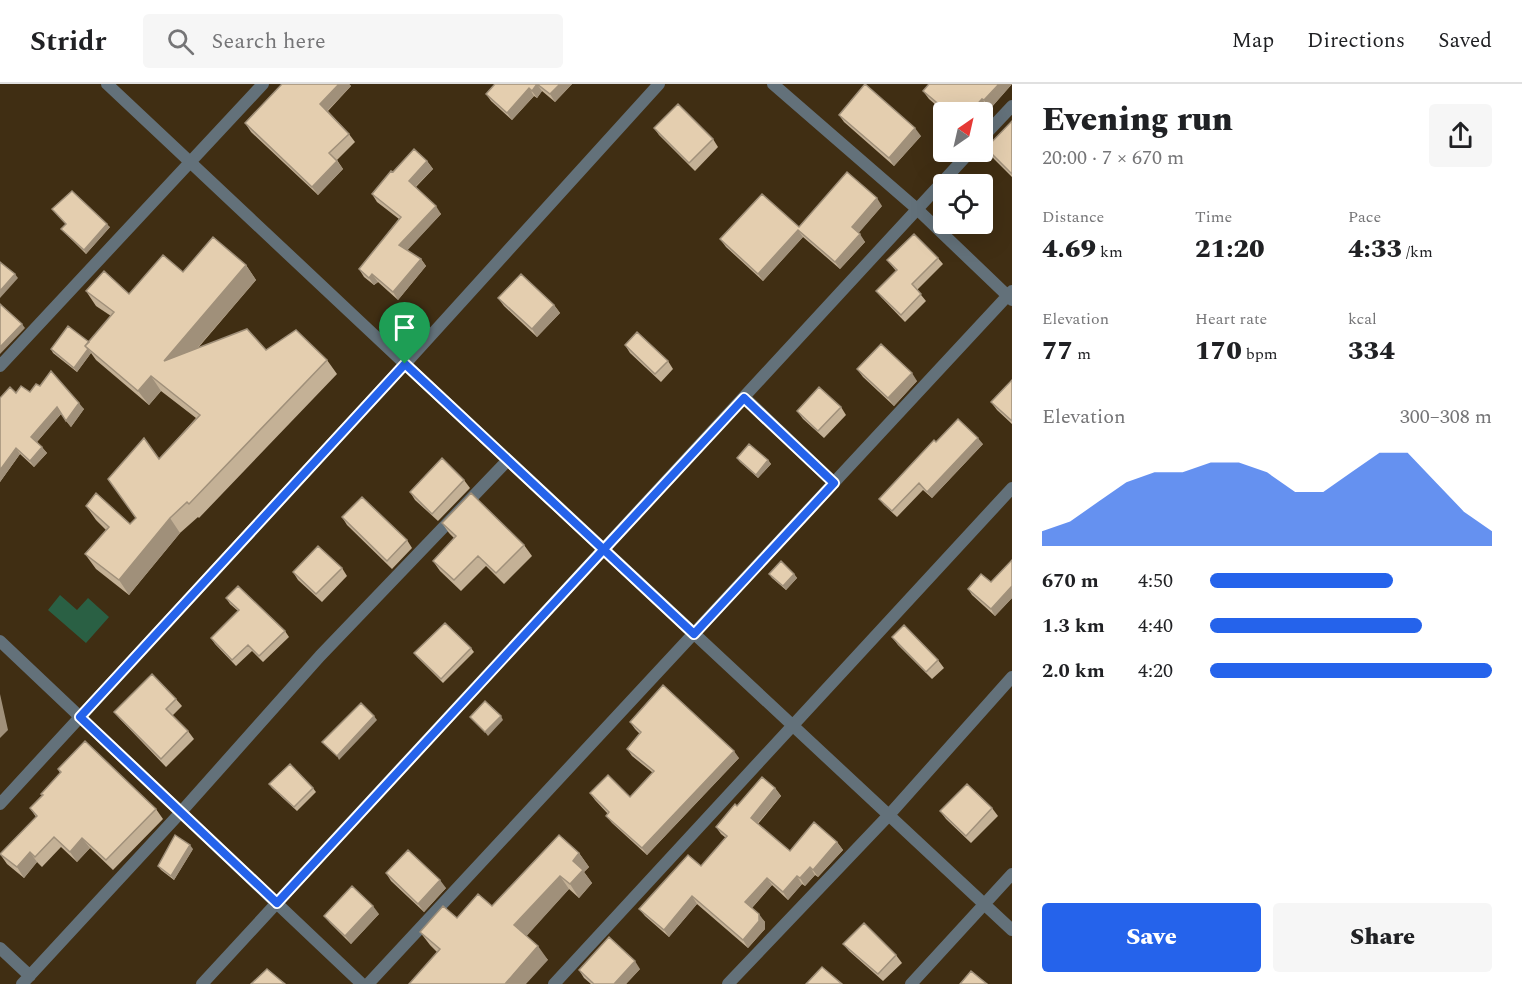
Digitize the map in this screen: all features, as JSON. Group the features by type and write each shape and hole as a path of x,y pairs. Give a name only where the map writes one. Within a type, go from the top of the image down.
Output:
{"street":[{"path":"107,84 1012,930"},
{"path":"0,366 263,84"},
{"path":"0,804 659,84"},
{"path":"368,984 1011,295 917,209 773,84"},
{"path":"993,126 1012,106"},
{"path":"202,984 961,162"},
{"path":"744,398 834,483"},
{"path":"0,948 26,980 181,812 320,656 508,460"},
{"path":"554,984 1012,488"},
{"path":"0,641 362,984"},
{"path":"728,984 889,815 1012,677"},
{"path":"911,984 1012,874"}],"green space":[{"path":"60,595 77,610 88,598 109,617 86,643 48,610"}],"building":[{"path":"282,84 339,84 320,104 349,134 329,153 337,161 312,187 245,123"},
{"path":"495,84 537,84 532,91 529,88 507,113 486,94"},
{"path":"537,84 560,84 550,94"},
{"path":"865,84 915,128 889,158 839,115"},
{"path":"929,84 999,84 979,102 936,102 923,91"},
{"path":"678,104 713,139 689,163 654,128"},
{"path":"1012,121 1012,174 993,155 993,141"},
{"path":"414,149 427,161 409,181 436,206 399,245 421,259 393,292 372,274 369,278 359,269 401,217 372,194 391,171 393,172"},
{"path":"847,172 877,198 852,227 860,234 835,262 798,230 758,274 720,239 762,194 799,227"},
{"path":"72,191 107,224 84,250 61,229 66,224 52,209"},
{"path":"914,234 938,258 912,284 921,294 901,315 876,291 897,270 887,260"},
{"path":"213,237 246,265 164,361 247,329 266,350 296,330 327,360 189,504 187,502 170,518 119,580 85,554 109,527 86,506 96,493 130,524 136,518 108,479 144,438 159,459 200,415 151,376 138,391 85,346 114,312 86,291 104,271 129,294 163,255 183,272"},
{"path":"0,262 15,274 0,291"},
{"path":"521,274 554,305 532,329 498,298"},
{"path":"0,304 22,324 0,347"},
{"path":"68,326 89,342 85,346 88,349 74,368 51,349"},
{"path":"637,332 668,361 655,374 625,345"},
{"path":"881,344 912,373 888,398 857,369"},
{"path":"51,371 79,403 66,421 57,407 31,437 42,447 30,461 16,448 0,470 0,398 10,387 16,393 21,386 30,392 36,384 40,386"},
{"path":"1012,380 1012,421 991,402"},
{"path":"819,387 841,407 818,431 797,411"},
{"path":"958,419 978,438 927,492 919,483 892,511 879,499 934,440 936,442"},
{"path":"749,444 768,460 756,475 737,458"},
{"path":"442,458 464,480 432,514 410,492"},
{"path":"471,493 524,545 496,573 478,556 454,580 433,561 456,536 442,523"},
{"path":"362,497 407,540 387,561 342,517"},
{"path":"318,546 342,568 316,594 293,572"},
{"path":"1012,560 1012,586 991,609 968,589 981,574 991,582"},
{"path":"781,561 794,574 783,586 769,574"},
{"path":"238,586 285,631 259,656 248,645 232,660 211,638 239,610 226,598"},
{"path":"445,623 471,648 441,679 414,653"},
{"path":"904,625 938,660 926,672 892,637"},
{"path":"152,674 176,699 166,709 188,731 161,759 114,712"},
{"path":"663,685 734,751 642,848 606,816 609,812 590,793 608,775 630,797 654,771 627,749 641,732 630,722"},
{"path":"485,701 501,716 485,732 470,717"},
{"path":"361,703 374,716 337,756 322,742"},
{"path":"85,741 156,809 106,860 82,838 70,852 54,837 35,857 30,852 17,867 0,854 37,816 30,808 61,772 58,769"},
{"path":"290,764 313,788 294,807 269,784"},
{"path":"762,777 775,788 751,818 790,851 814,822 837,842 813,870 810,867 800,878 797,876 783,892 767,878 745,902 759,914 759,921 743,940 692,896 664,930 639,909 688,855 701,866 727,836 716,827"},
{"path":"967,784 992,808 966,836 940,811"},
{"path":"175,835 190,845 171,876 158,866"},
{"path":"559,835 579,853 573,861 583,870 570,884 560,876 514,925 538,946 505,984 409,984 440,949 420,932 443,906 457,918 478,894 492,906"},
{"path":"408,850 440,880 418,904 386,873"},
{"path":"352,886 373,906 345,936 324,916"},
{"path":"864,923 896,955 878,974 843,944"},
{"path":"609,937 635,961 614,984 594,984 579,970"},
{"path":"822,967 842,984 806,984"},
{"path":"267,969 285,984 251,984"},
{"path":"971,971 987,984 960,984"}],"route":[{"path":"405,364 80,717 277,903 603,549 744,398 834,483 694,634 603,549 555,505 405,364"}]}
